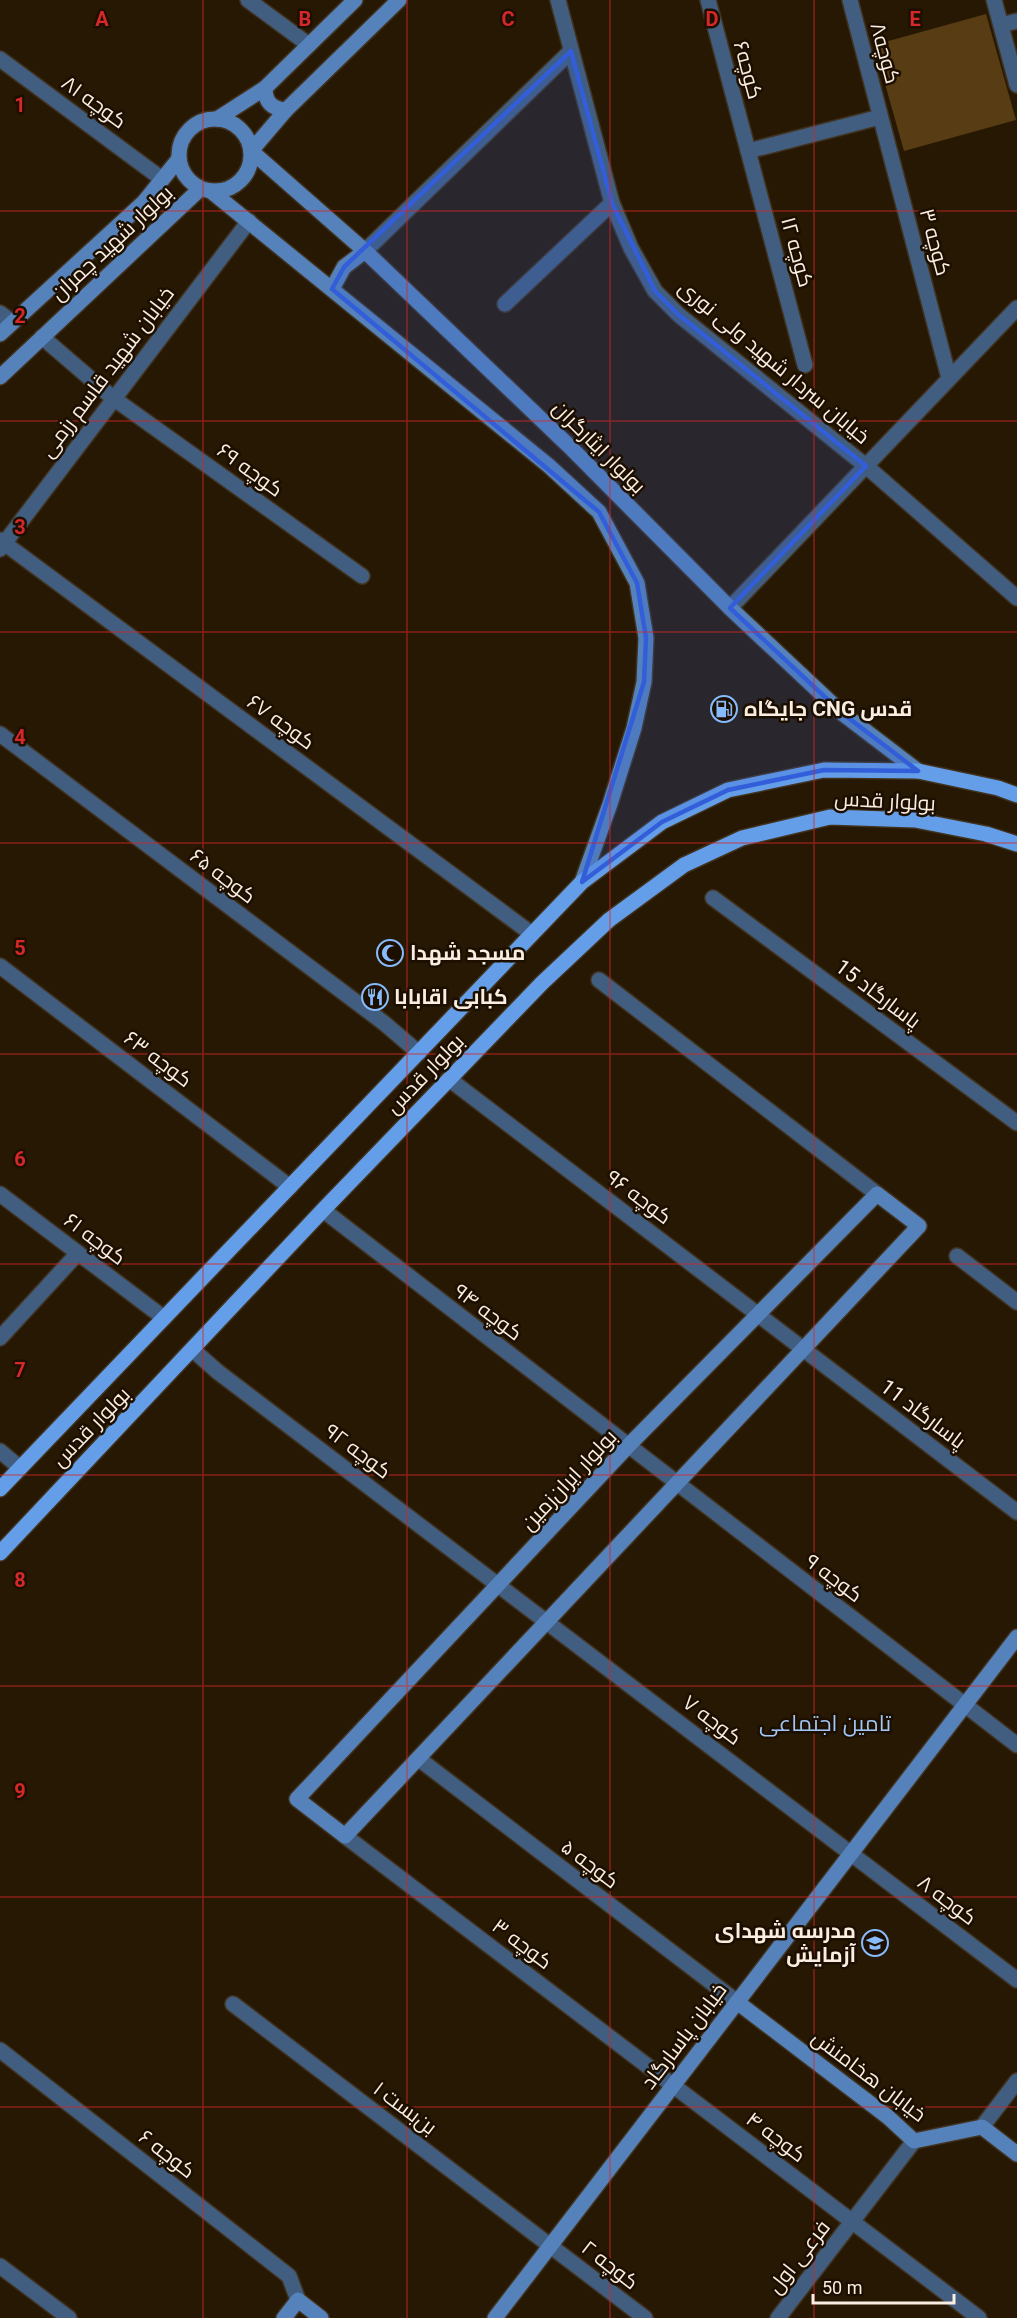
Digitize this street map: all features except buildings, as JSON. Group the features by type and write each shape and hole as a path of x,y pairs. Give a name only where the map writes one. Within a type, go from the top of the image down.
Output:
{"main road":[{"name":"بولوار قدس","path":"0,1489 582,882 662,822 728,790 824,770 918,771 998,788 1017,795"},
{"name":"بولوار قدس","path":"0,1553 323,1210 542,983 609,920 684,865 742,838 830,817 915,820 986,834 1017,844"}],"street":[{"path":"248,0 309,45"},
{"path":"217,119 265,88 355,0"},
{"path":"251,151 286,110 399,0"},
{"name":"خیابان سردار شهید ولی نوری","path":"558,0 612,203 631,248 656,291 679,315 866,466 1017,598"},
{"name":"کوچه۶","path":"708,0 748,151"},
{"name":"کوچه۸","path":"850,0 880,117"},
{"path":"994,0 1017,85"},
{"path":"1001,25 1017,21"},
{"path":"332,289 344,267 365,251 571,51"},
{"name":"کوچه ۸۱","path":"0,59 162,179"},
{"path":"265,88 265,97 270,105 277,110 286,110"},
{"path":"748,151 880,117"},
{"name":"کوچه ۳","path":"880,117 950,378"},
{"path":"206,190 225,190 237,185 245,176 250,164 251,151 248,139 240,129 229,122 217,119 204,120 184,135 179,147 178,159 182,172 189,182 206,190 249,221 549,466 599,512 637,583 646,638 644,682 634,728 614,793 582,882"},
{"name":"بولوار ایثارگران","path":"251,151 365,251 569,446 730,608 842,713 918,771"},
{"name":"کوچه ۱۲","path":"748,151 805,365"},
{"name":"بولوار شهید چمران","path":"0,334 6,317 144,202 178,159"},
{"name":"بولوار شهید چمران","path":"0,377 206,190"},
{"path":"504,304 612,203"},
{"name":"خیابان شهید قاسم رزمی","path":"1,544 249,221"},
{"path":"730,608 1017,308"},
{"name":"کوچه ۶۹","path":"42,338 113,398 362,576"},
{"name":"کوچه ۶۷","path":"1,544 532,934"},
{"name":"کوچه ۶۵","path":"0,734 384,1023 418,1053"},
{"name":"پاسارگاد 15","path":"713,898 1017,1123"},
{"name":"کوچه ۶۳","path":"0,966 290,1187"},
{"path":"345,1836 919,1226 599,980"},
{"name":"کوچه ۹۶","path":"449,1079 804,1349"},
{"name":"کوچه ۶۱","path":"0,1194 164,1318"},
{"name":"بولوار ایران‌زمین","path":"345,1836 297,1799 628,1446 877,1194"},
{"name":"کوچه ۹۴","path":"323,1210 677,1484"},
{"path":"0,1338 78,1253"},
{"path":"957,1256 1017,1302"},
{"name":"پاسارگاد 11","path":"804,1349 1017,1512"},
{"name":"کوچه ۹۲","path":"193,1350 218,1372 548,1621"},
{"path":"0,1451 20,1468"},
{"name":"کوچه ۹","path":"677,1484 1017,1745"},
{"name":"کوچه ۷","path":"548,1621 851,1853"},
{"name":"خیابان پاسارگاد","path":"495,2318 1017,1637"},
{"name":"کوچه ۵","path":"418,1759 737,2002"},
{"name":"کوچه ۳","path":"345,1836 673,2085"},
{"name":"کوچه ۸","path":"851,1853 1015,1973"},
{"name":"خیابان هخامنش","path":"737,2002 888,2117 914,2140 982,2127"},
{"name":"بن‌بست ۱","path":"233,2004 550,2246"},
{"name":"کوچه ۶","path":"0,2050 289,2276 298,2300"},
{"path":"1017,2081 982,2127 1017,2154"},
{"name":"کوچه ۴","path":"673,2085 853,2222"},
{"name":"فرعی اول","path":"778,2318 914,2140"},
{"path":"853,2222 979,2318"},
{"name":"کوچه ۲","path":"550,2246 645,2318"},
{"path":"1,2269 69,2318"},
{"path":"284,2318 298,2300 321,2318"}],"highlighted area":[{"path":"571,51 612,203 655,291 679,315 866,466 730,608 842,713 918,771 824,770 728,790 662,822 582,882 644,682 646,638 637,583 599,512 332,289 344,267"}],"shaded area":[{"path":"986,14 1016,120 904,151 874,45"}],"place":[{"name":"جایگاه CNG قدس","path":"724,709"},
{"name":"مسجد شهدا","path":"390,953"},
{"name":"کبابی اقابابا","path":"375,997"},
{"name":"مدرسه شهدای آزمایش","path":"875,1943"}],"district":[{"name":"تامین اجتماعی","path":"825,1723"}]}
